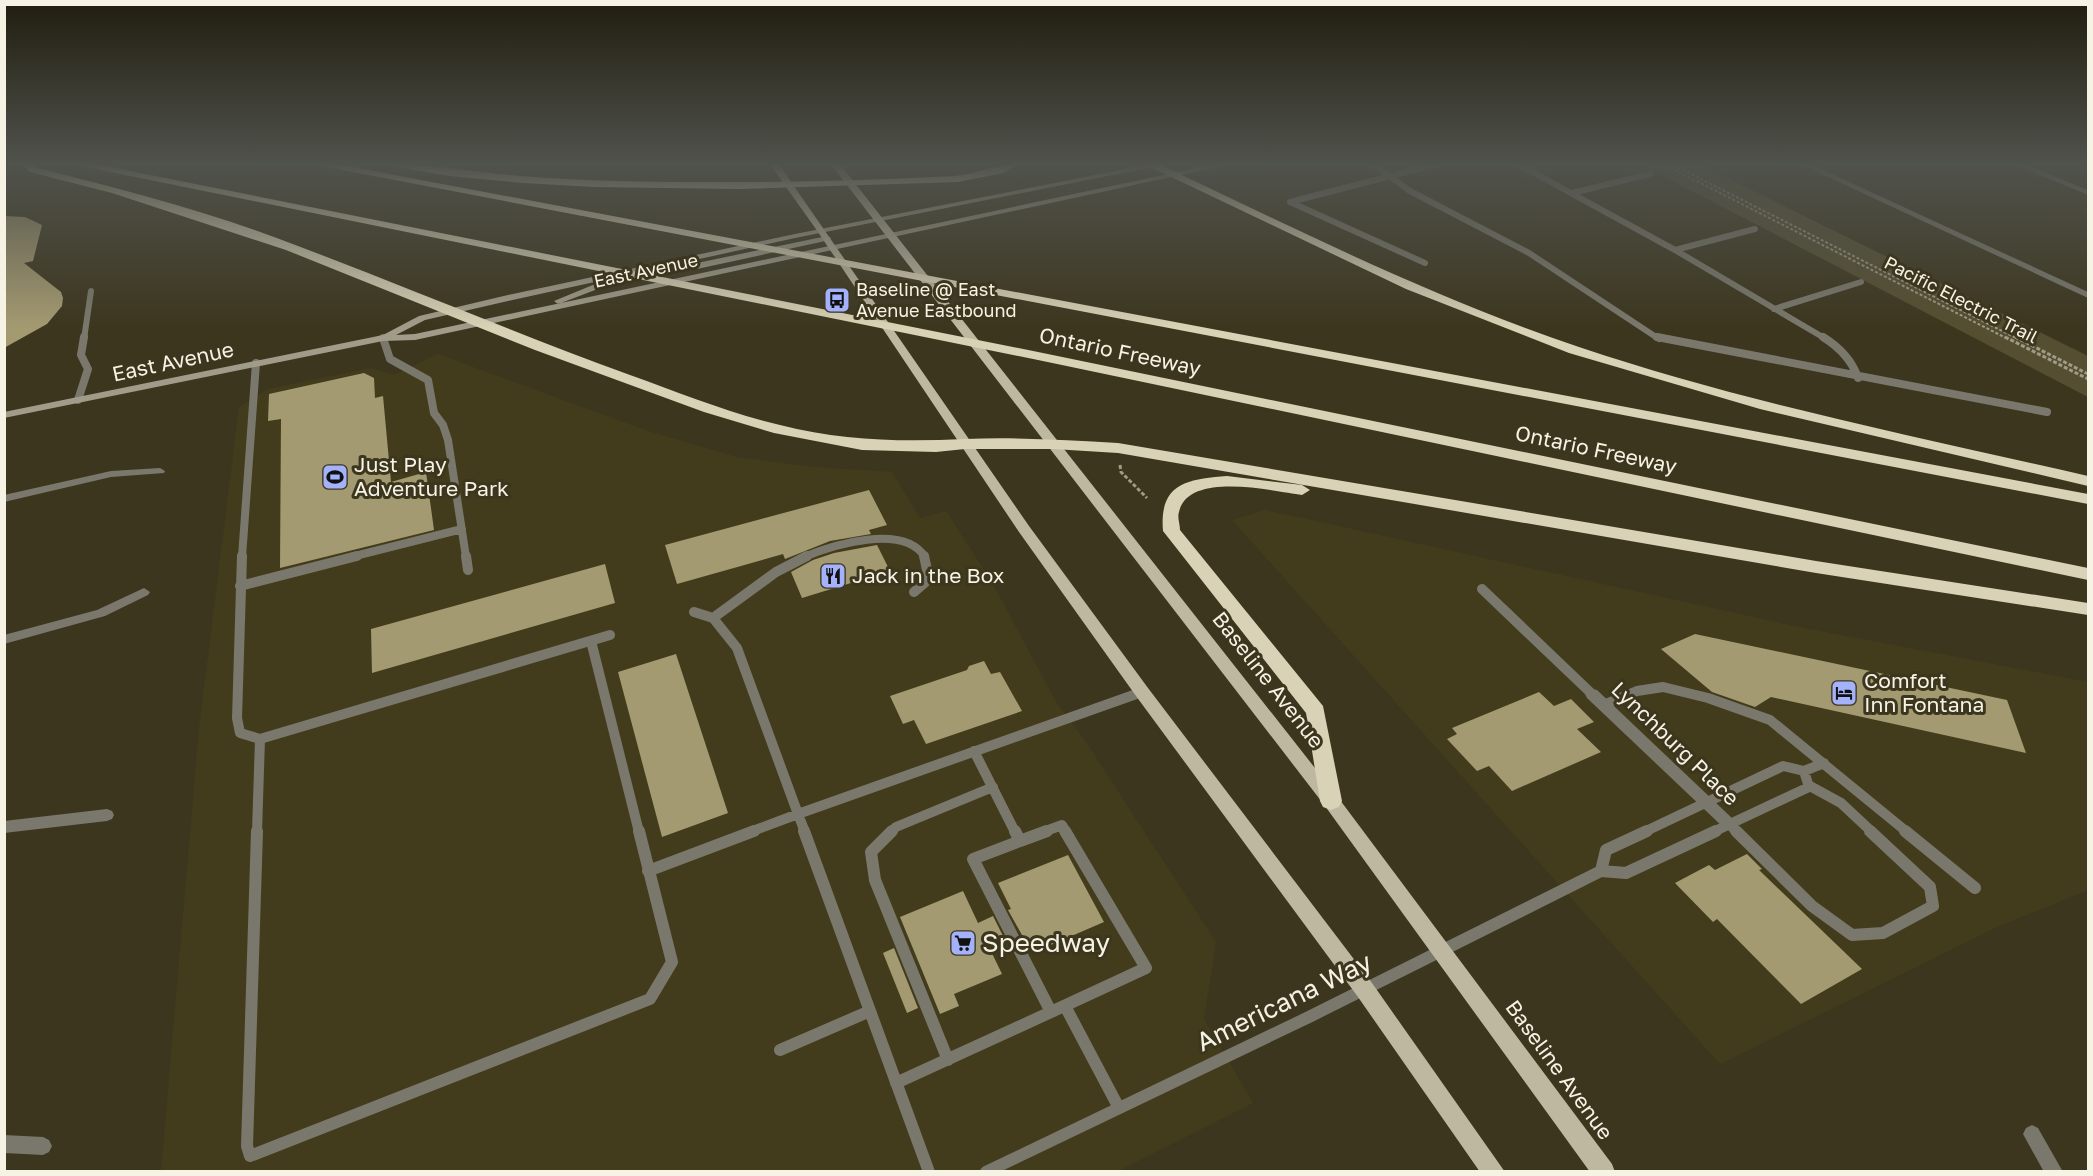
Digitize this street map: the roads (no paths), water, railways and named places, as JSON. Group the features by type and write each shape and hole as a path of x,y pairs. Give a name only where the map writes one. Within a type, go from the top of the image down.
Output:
{"highway":[{"path":"200,218 290,247 540,347 709,409 779,430 862,444 936,447 965,444 1053,444 1118,448 1804,565 2088,609"},
{"name":"Ontario Freeway","path":"340,218 1038,356 2088,574"},
{"name":"Ontario Freeway","path":"595,218 2088,499"},
{"path":"1261,218 1414,290 1574,350 1739,399 2088,481"},
{"path":"1331,801 1316,711 1172,531 1170,512 1175,498 1195,484 1230,480 1444,513 1486,511"}],"main road":[{"path":"813,218 965,444 1142,692 1365,990 1494,1172"},
{"name":"Baseline Avenue","path":"875,218 1331,801 1604,1172"},
{"name":"East Avenue","path":"383,338 422,318 928,218"},
{"name":"East Avenue","path":"4,415 383,338 415,337 526,313 596,286 938,218"}],"street":[{"path":"1919,218 2088,295"},
{"path":"4,499 111,474 160,471"},
{"path":"4,640 101,613 144,592"},
{"name":"Lynchburg Place","path":"1592,694 1729,824"},
{"path":"4,827 107,815"},
{"path":"2032,1134 2054,1172"},
{"path":"4,1144 43,1146"}],"lane":[{"path":"1325,218 1425,263"},
{"path":"1464,218 1512,242 1660,339 2047,412"},
{"path":"1617,218 1675,250 1844,352 1858,378"},
{"path":"1675,250 1755,229"},
{"path":"1774,309 1861,282"},
{"path":"78,400 88,369 81,355 91,291"},
{"path":"383,338 390,359 428,380 434,413 443,425 448,440 468,570"},
{"path":"256,363 240,586 237,718 240,733 260,740 610,635"},
{"path":"240,586 462,529"},
{"path":"713,618 795,561 878,537 897,538 921,552 927,564 929,579 914,592"},
{"path":"1482,590 1592,694"},
{"path":"694,612 713,618 737,648 929,1172"},
{"path":"260,740 247,1146 250,1156 650,999 672,962 591,641"},
{"path":"1603,705 1637,691 1663,687 1708,698 1770,720 1975,888"},
{"path":"648,870 798,814 1142,692"},
{"path":"974,751 1020,841"},
{"path":"1601,872 1606,850 1783,766 1804,771 1824,763"},
{"path":"1729,824 1812,906 1852,935 1883,933 1933,906 1930,887 1841,803 1808,785 1804,771"},
{"name":"Americana Way","path":"986,1172 1365,990 1601,872 1626,873 1809,787 1808,785"},
{"path":"948,1060 875,880 871,852 896,827 993,787"},
{"path":"896,1083 948,1060 1146,968 1062,825 973,859 1051,1012"},
{"path":"1065,1006 1119,1108"},
{"path":"780,1050 870,1011"}],"place":[{"name":"Baseline @ East Avenue Eastbound","path":"837,300"},
{"name":"Just Play Adventure Park","path":"335,477"},
{"name":"Jack in the Box","path":"833,576"},
{"name":"Comfort Inn Fontana","path":"1844,693"},
{"name":"Speedway","path":"963,943"}]}
